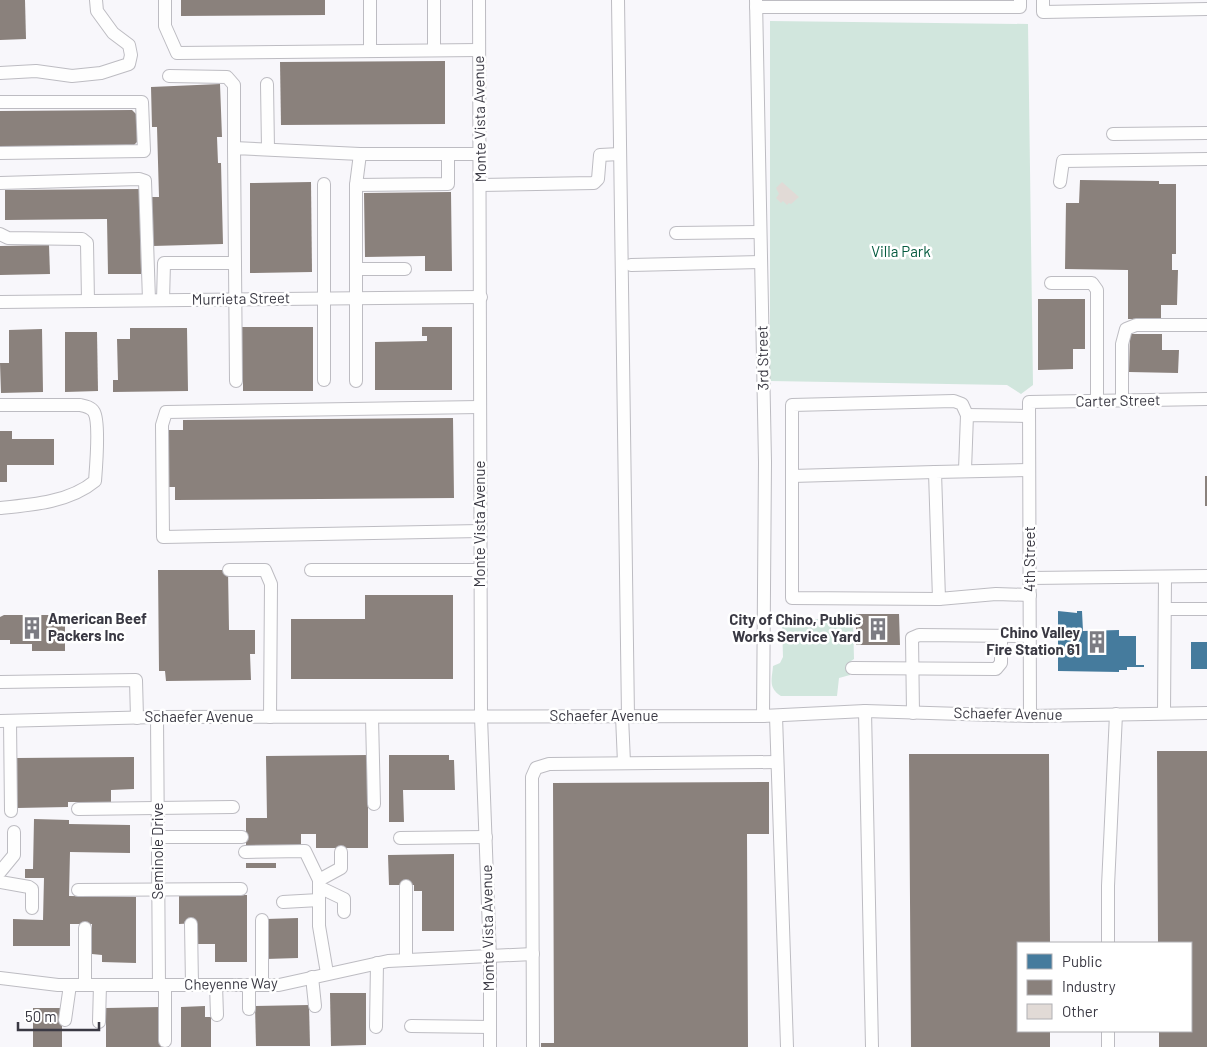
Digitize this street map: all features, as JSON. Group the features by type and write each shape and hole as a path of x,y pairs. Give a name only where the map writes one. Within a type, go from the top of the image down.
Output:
{"street":[{"path":"0,73 36,71 72,76 101,74 130,64 129,45 113,33 97,11 96,0"},
{"path":"165,0 165,26 177,53 479,50"},
{"path":"370,0 370,51"},
{"path":"434,0 434,50"},
{"name":"Monte Vista Avenue","path":"479,0 480,531 482,717 490,958 490,1047"},
{"path":"618,0 624,763"},
{"path":"1043,0 1042,12 1207,9"},
{"path":"756,4 1020,4"},
{"name":"3rd Street","path":"756,4 770,716 777,762 787,1047"},
{"path":"169,76 227,76 234,85 236,380"},
{"path":"267,84 268,149"},
{"path":"0,102 142,102 144,151 0,153"},
{"path":"1113,134 1207,133"},
{"path":"234,148 360,154 480,154"},
{"path":"356,380 356,185 360,154"},
{"path":"356,185 448,184 448,154"},
{"path":"480,185 594,183 598,178 600,155 620,154"},
{"path":"1060,182 1063,161 1207,159"},
{"path":"0,183 139,179 144,181 146,187 149,300"},
{"path":"324,184 324,380"},
{"path":"676,233 760,232"},
{"path":"0,234 8,238 82,239 87,243 88,301"},
{"path":"631,265 761,262"},
{"path":"163,300 164,263 235,263"},
{"path":"357,269 405,269"},
{"path":"1051,283 1092,282 1097,290 1097,401"},
{"name":"Murrieta Street","path":"0,302 481,297"},
{"path":"1122,400 1122,344 1126,329 1136,325 1207,325"},
{"name":"Carter Street","path":"1029,402 1207,399"},
{"path":"965,470 967,415 962,404 954,401 792,406 792,598 939,599 996,594 1030,595"},
{"name":"4th Street","path":"1029,402 1030,716"},
{"path":"0,405 80,405 90,408 95,414 97,435 96,481 86,489 44,503 0,508"},
{"path":"479,407 166,412 162,425 163,537 480,531"},
{"path":"967,415 1029,416"},
{"path":"792,476 965,470 1029,470"},
{"path":"935,472 939,599"},
{"path":"229,570 265,570 269,576 271,584 270,717"},
{"path":"311,570 481,570"},
{"path":"1030,578 1207,576"},
{"path":"1164,577 1164,713"},
{"path":"1165,609 1207,609"},
{"path":"912,713 912,638 919,635 1030,636"},
{"path":"852,668 996,669 1001,663 1001,636"},
{"path":"0,682 136,680 138,718"},
{"path":"865,711 872,1047"},
{"name":"Schaefer Avenue","path":"5,721 157,717 770,716 865,711 1030,716 1207,713"},
{"path":"1108,942 1108,886 1116,714"},
{"name":"Seminole Drive","path":"157,717 158,888 165,1041"},
{"path":"372,717 374,804"},
{"path":"5,721 11,811"},
{"path":"533,1047 532,777 536,768 549,764 777,762"},
{"path":"78,809 233,807"},
{"path":"0,872 14,855 14,832"},
{"path":"158,837 242,837"},
{"path":"400,838 486,837"},
{"path":"245,852 304,851 319,883 319,926 327,973"},
{"path":"319,883 341,868 341,852"},
{"path":"0,882 32,889 32,908"},
{"path":"319,883 344,899 344,912"},
{"path":"406,886 406,960"},
{"path":"78,890 158,888 241,889"},
{"path":"283,902 319,900"},
{"path":"249,1009 255,985 262,920"},
{"path":"191,924 192,985"},
{"path":"85,928 85,985"},
{"name":"Cheyenne Way","path":"0,978 23,983 70,986 279,985 377,962 490,958 533,954"},
{"path":"376,1027 377,962"},
{"path":"312,977 315,1006"},
{"path":"99,1022 100,985"},
{"path":"216,985 217,1015"},
{"path":"65,1020 70,986"},
{"path":"410,1026 490,1027"},
{"path":"1108,1032 1108,1047"}],"green space":[{"name":"Villa Park","path":"770,21 1028,24 1033,385 1021,394 1007,385 770,381"},
{"path":"785,619 853,619 854,659 851,661 850,675 839,678 837,696 781,696 774,690 772,686 773,666 780,663 783,657 782,624"}],"building: Public":[{"name":"Chino Valley Fire Station 61","path":"1058,611 1077,613 1077,611 1082,611 1083,631 1119,630 1119,636 1136,636 1136,665 1144,665 1144,667 1127,667 1127,670 1119,670 1119,672 1058,671"},
{"path":"1191,642 1207,642 1207,669 1191,669"}],"building: Industry":[{"path":"0,0 25,0 26,39 0,40"},
{"path":"181,0 325,0 325,15 181,16"},
{"path":"445,61 445,124 281,125 280,62"},
{"path":"220,84 222,137 217,137 218,163 221,163 223,244 153,246 151,197 159,197 157,127 152,127 151,87"},
{"path":"132,110 138,116 139,140 133,146 0,147 0,111"},
{"path":"1080,180 1159,181 1159,184 1176,184 1176,254 1172,254 1172,270 1178,270 1177,305 1161,305 1161,319 1128,319 1128,270 1065,269 1066,203 1079,203"},
{"path":"311,182 312,272 250,273 250,183"},
{"path":"140,189 141,274 108,274 107,219 5,220 5,190"},
{"path":"451,192 452,271 425,271 425,256 365,257 364,193"},
{"path":"49,245 50,274 0,275 0,246"},
{"path":"1038,299 1085,299 1085,349 1073,349 1073,369 1038,370"},
{"path":"239,327 313,327 313,391 243,391 243,380 239,380"},
{"path":"422,327 452,327 452,390 375,390 375,342 427,341 427,336 422,336"},
{"path":"130,328 187,328 188,391 113,392 113,380 118,380 117,339 130,339"},
{"path":"42,329 43,392 1,393 0,363 9,363 9,330"},
{"path":"65,332 97,332 98,391 65,392"},
{"path":"1130,334 1162,334 1162,350 1179,350 1178,373 1129,372"},
{"path":"453,418 454,498 175,500 175,487 169,487 169,430 183,430 183,420"},
{"path":"0,431 12,431 12,439 54,439 54,465 7,465 7,482 0,482"},
{"path":"1205,476 1207,476 1207,506 1205,506"},
{"path":"158,570 228,570 229,630 255,630 255,654 250,654 251,680 166,681 165,671 159,671"},
{"path":"365,595 453,595 453,679 291,679 291,619 365,619"},
{"name":"City of Chino, Public Works Service Yard","path":"856,614 899,614 900,645 856,645"},
{"name":"American Beef Packers Inc","path":"4,615 65,615 65,651 32,651 32,644 10,644 10,640 0,640 0,617"},
{"path":"1157,751 1207,751 1207,1047 1159,1047 1159,1032 1192,1032 1192,942 1158,942"},
{"path":"909,754 1049,754 1050,942 1017,942 1017,1032 1050,1032 1050,1047 911,1047"},
{"path":"368,755 368,848 316,848 316,834 301,834 301,846 246,846 246,818 267,818 266,756"},
{"path":"389,755 449,755 449,760 454,760 455,790 403,790 404,822 389,822"},
{"path":"134,757 134,789 111,790 111,802 68,802 68,807 17,808 17,758"},
{"path":"769,782 769,834 747,834 748,1047 541,1047 541,1043 554,1043 553,783"},
{"path":"34,819 69,820 69,824 130,825 130,853 70,852 69,896 136,897 136,963 102,962 102,955 92,954 92,924 70,924 70,946 13,946 13,919 43,920 44,878 25,878 25,869 33,869"},
{"path":"454,854 454,931 422,931 422,891 414,891 414,885 389,885 388,855"},
{"path":"246,863 276,863 276,868 246,868"},
{"path":"247,895 247,962 215,962 215,944 198,944 197,923 179,924 179,896"},
{"path":"298,918 298,958 266,959 266,919"},
{"path":"330,993 366,993 366,1045 331,1046"},
{"path":"309,1005 310,1046 256,1046 255,1006"},
{"path":"205,1006 205,1017 211,1017 211,1047 181,1047 181,1007"},
{"path":"160,1007 161,1047 106,1047 106,1008"},
{"path":"33,1008 62,1008 62,1047 33,1047"}],"building: Other":[{"path":"782,182 799,197 791,204 787,205 783,201 781,203 776,198 779,194 776,188"}],"place":[{"name":"American Beef Packers Inc","path":"32,628"},
{"name":"City of Chino, Public Works Service Yard","path":"878,629"},
{"name":"Chino Valley Fire Station 61","path":"1097,642"}]}
